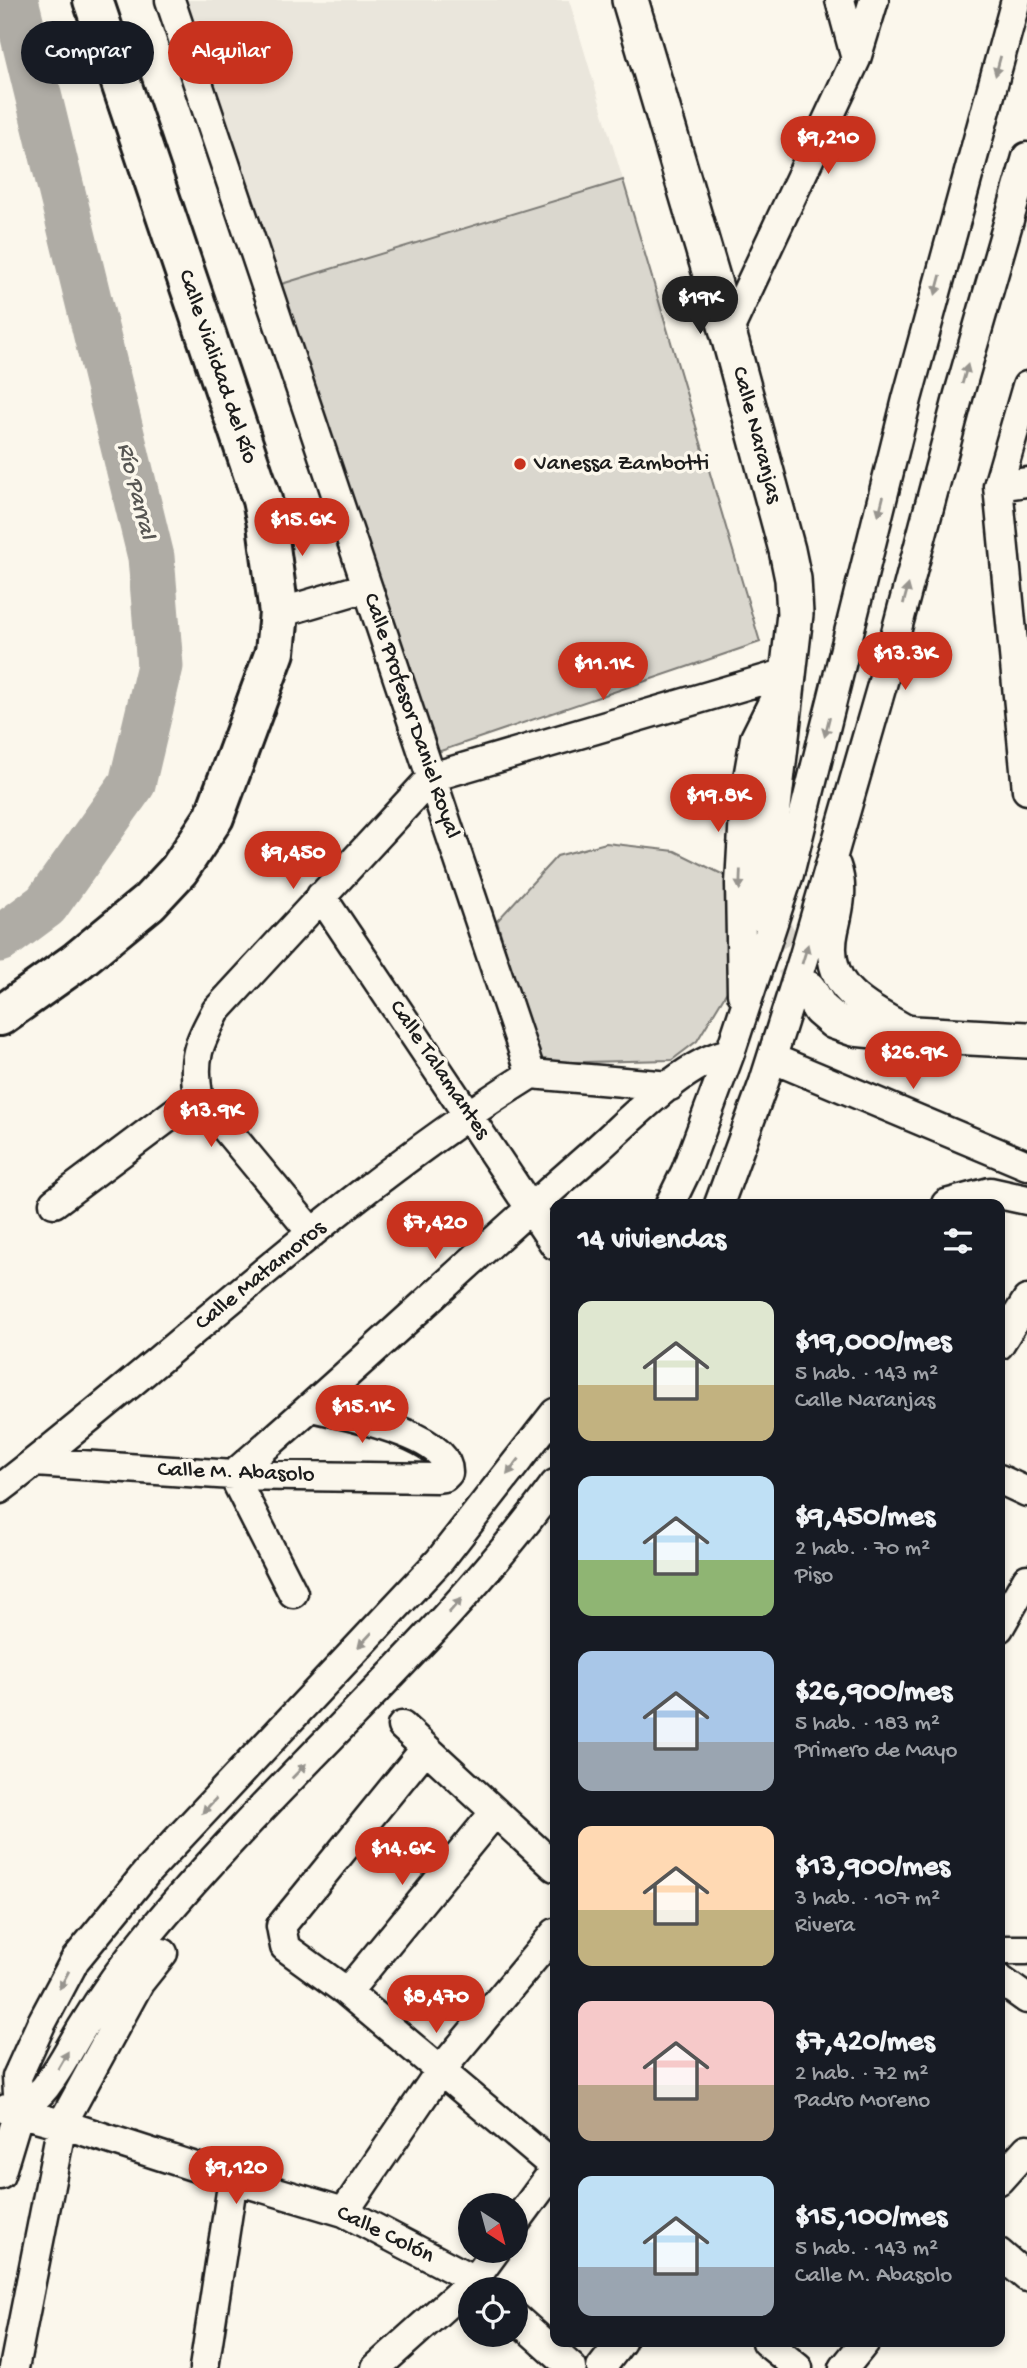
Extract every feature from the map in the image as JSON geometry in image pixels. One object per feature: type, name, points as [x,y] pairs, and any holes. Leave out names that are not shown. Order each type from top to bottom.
[{"type":"main road","name":"Calle Vialidad del Río","points":[[0,1016],[76,962],[149,902],[179,870],[214,817],[271,667],[279,613],[262,500],[93,0]]},
{"type":"street","name":"Calle Profesor Daniel Royal","points":[[170,0],[531,1074]]},
{"type":"street","name":"Calle Naranjas","points":[[630,0],[728,332],[793,579],[794,614],[763,894],[767,917]]},
{"type":"street","points":[[839,0],[856,59]]},
{"type":"street","points":[[728,332],[856,59],[874,0]]},
{"type":"street","points":[[672,1199],[686,1171],[730,1053],[789,874],[907,398],[1016,0]]},
{"type":"street","points":[[721,1199],[768,1069],[833,856],[884,678],[959,394],[1027,157]]},
{"type":"street","points":[[1027,386],[998,485],[1027,790]]},
{"type":"street","points":[[998,485],[1027,482]]},
{"type":"street","points":[[279,613],[367,587]]},
{"type":"street","points":[[742,1015],[740,884],[745,794],[755,738],[787,673]]},
{"type":"street","points":[[312,1233],[198,1095],[194,1068],[200,1040],[216,1012],[432,777],[787,673]]},
{"type":"street","points":[[833,856],[841,887],[831,957],[835,973],[846,988],[863,1003],[915,1034]]},
{"type":"street","name":"Calle Talamantes","points":[[321,896],[550,1237]]},
{"type":"street","points":[[808,989],[820,1009],[834,1021],[854,1028],[1027,1040]]},
{"type":"street","points":[[293,1593],[233,1475],[312,1407],[530,1207],[670,1086],[703,1063],[730,1053]]},
{"type":"street","points":[[740,1199],[782,1056],[1027,1165]]},
{"type":"street","points":[[531,1074],[670,1086]]},
{"type":"street","name":"Calle Matamoros","points":[[0,1489],[312,1233],[469,1113],[531,1074]]},
{"type":"street","points":[[54,1203],[198,1095]]},
{"type":"street","points":[[964,1199],[990,1192],[1027,1200]]},
{"type":"street","points":[[1005,1335],[1027,1300]]},
{"type":"street","name":"Calle M. Abasolo","points":[[35,1462],[233,1475],[437,1478],[448,1473],[445,1459],[429,1446],[396,1427],[312,1407]]},
{"type":"street","points":[[0,2175],[17,2077],[75,1960],[147,1872],[440,1560],[550,1419]]},
{"type":"street","points":[[1005,1482],[1027,1492]]},
{"type":"street","points":[[10,2110],[48,2084],[82,2026],[153,1928],[435,1629],[526,1524],[550,1491]]},
{"type":"street","points":[[1005,1618],[1027,1579]]},
{"type":"street","points":[[402,1726],[550,1862]]},
{"type":"street","points":[[425,1749],[281,1926],[285,1947],[346,1992],[550,2164]]},
{"type":"street","points":[[346,1992],[495,1812]]},
{"type":"street","points":[[344,2211],[440,2071],[550,1939]]},
{"type":"street","points":[[1005,1950],[1027,1950]]},
{"type":"street","points":[[14,2368],[62,2124],[139,1983],[163,1953]]},
{"type":"street","points":[[1005,1983],[1027,1999]]},
{"type":"street","name":"Calle Colón","points":[[10,2110],[344,2211],[464,2277]]},
{"type":"street","points":[[1005,2173],[1027,2149]]},
{"type":"street","points":[[528,2205],[550,2175]]},
{"type":"street","points":[[204,2368],[233,2179]]},
{"type":"street","points":[[1005,2258],[1027,2277]]},
{"type":"street","points":[[376,2368],[458,2302]]},
{"type":"street","points":[[528,2329],[572,2368]]},
{"type":"street","points":[[601,2368],[617,2347]]},
{"type":"street","points":[[772,2347],[798,2368]]},
{"type":"street","points":[[844,2368],[861,2347]]},
{"type":"shaded area","points":[[185,0],[569,0],[623,180],[275,286],[211,84],[293,84],[293,21],[192,21]]},
{"type":"shaded area","name":"Vanessa Zambotti","points":[[623,180],[760,642],[429,755],[275,286]]},
{"type":"shaded area","points":[[606,843],[675,851],[736,881],[746,960],[697,1041],[672,1060],[538,1063],[497,921],[557,856]]},
{"type":"waterway","name":"Río Parral","points":[[0,939],[46,905],[132,784],[160,666],[151,557],[15,0]]},
{"type":"tunnel","points":[[767,917],[808,989]]},
{"type":"place","name":"Vanessa Zambotti","points":[[520,464]]}]
